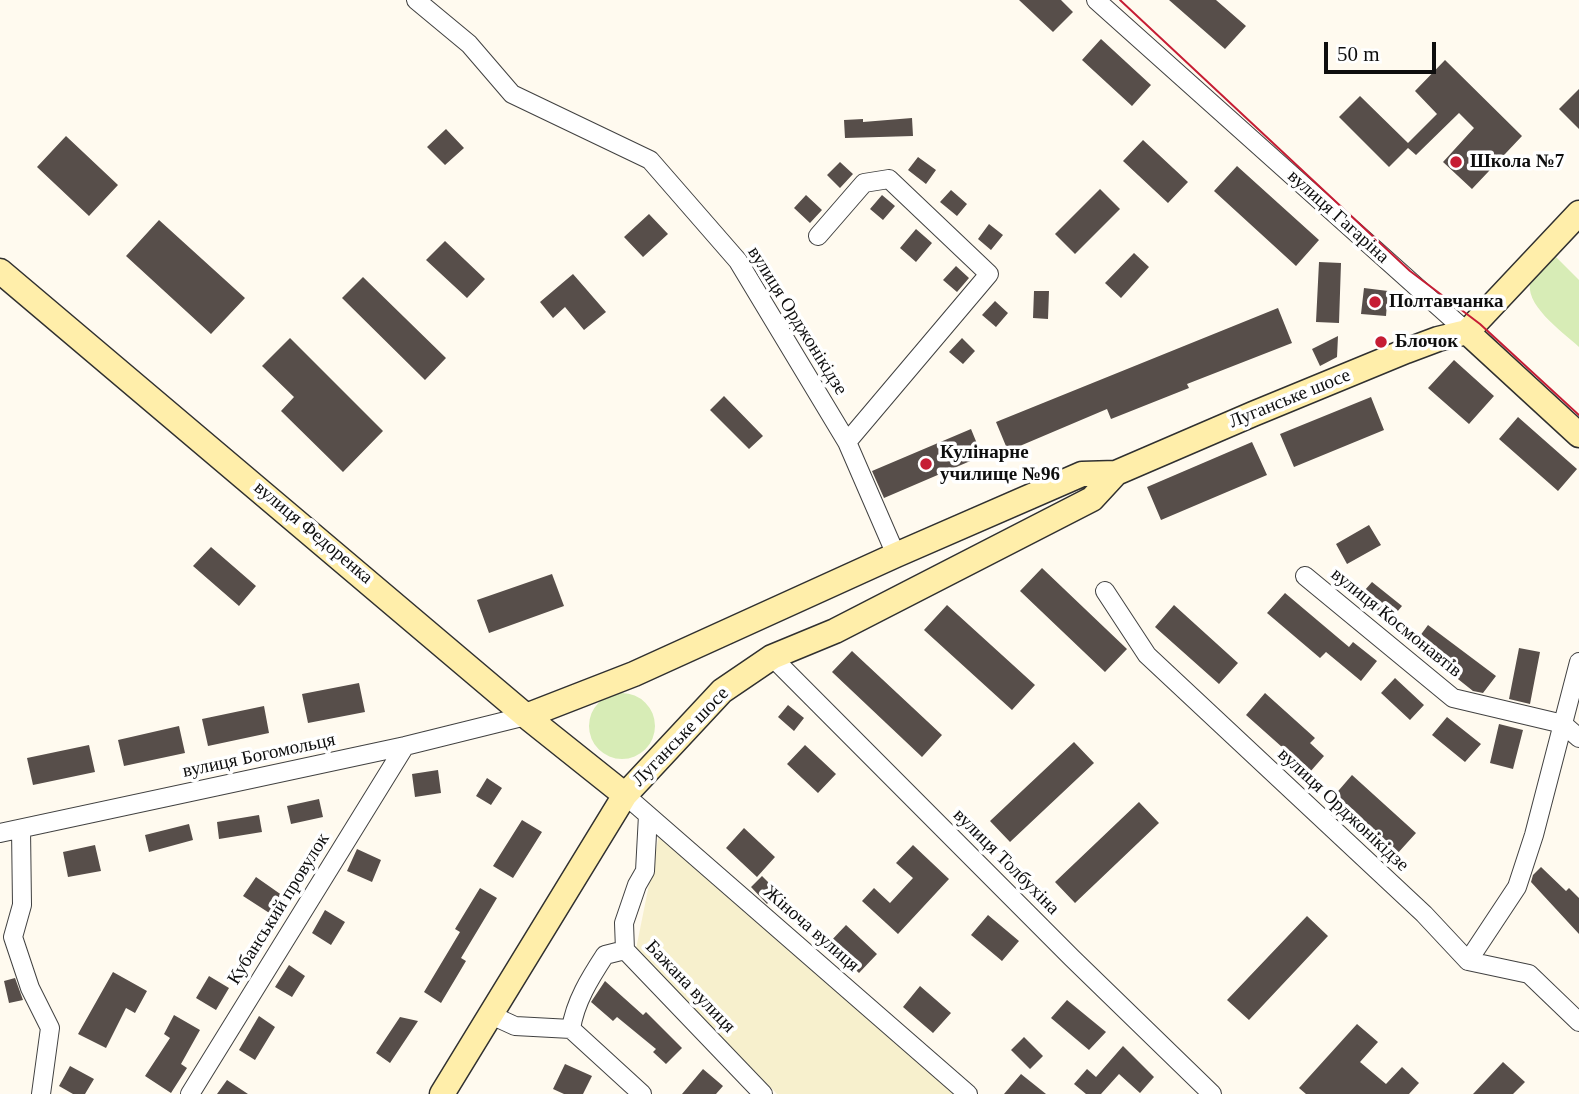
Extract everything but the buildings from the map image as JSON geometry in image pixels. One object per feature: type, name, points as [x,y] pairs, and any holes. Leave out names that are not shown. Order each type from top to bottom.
[{"type":"main road","points":[[1467,332],[1579,213]]},
{"type":"main road","name":"вулиця Федоренка","points":[[0,271],[526,716],[625,795]]},
{"type":"main road","name":"вулиця Гагаріна","points":[[1467,332],[1579,435]]},
{"type":"main road","name":"Луганське шосе","points":[[442,1094],[625,795],[722,691],[772,657],[835,631],[1092,499],[1116,474],[1406,351],[1467,332]]},
{"type":"main road","name":"Луганське шосе","points":[[526,716],[634,674],[1082,474],[1116,474]]},
{"type":"street","name":"вулиця Орджонікідзе","points":[[416,0],[469,44],[512,94],[650,160],[738,261],[847,442],[896,555]]},
{"type":"street","name":"вулиця Гагаріна","points":[[1096,0],[1467,332]]},
{"type":"street","points":[[818,236],[864,183],[890,179],[989,274],[847,442]]},
{"type":"street","name":"вулиця Космонавтів","points":[[1305,576],[1453,698],[1563,724],[1579,738]]},
{"type":"street","name":"вулиця Орджонікідзе","points":[[1105,591],[1147,655],[1424,915],[1468,961]]},
{"type":"street","name":"вулиця Толбухіна","points":[[772,657],[1072,958],[1212,1094]]},
{"type":"street","points":[[1579,662],[1534,835],[1517,887],[1468,961],[1529,974],[1579,1022]]},
{"type":"street","name":"вулиця Богомольця","points":[[0,833],[405,746],[526,716]]},
{"type":"street","name":"Кубанський провулок","points":[[190,1094],[405,746]]},
{"type":"street","name":"Жіноча вулиця","points":[[625,795],[968,1094]]},
{"type":"street","name":"Бажана вулиця","points":[[648,815],[645,871],[637,885],[624,923],[625,950],[762,1094]]},
{"type":"street","points":[[20,829],[22,905],[13,937],[30,988],[50,1028],[41,1094]]},
{"type":"street","points":[[571,1029],[573,1013],[605,955],[625,950]]},
{"type":"street","points":[[491,1015],[515,1026],[571,1029],[642,1094]]},
{"type":"shaded area","points":[[659,835],[954,1094],[777,1094],[636,949]]},
{"type":"green space","points":[[1553,254],[1579,280],[1579,347],[1545,316],[1532,298],[1531,279],[1537,269]]},
{"type":"green space","points":[[615,693],[629,693],[641,698],[650,707],[655,726],[653,739],[646,750],[629,759],[615,759],[603,754],[594,745],[589,733],[589,719],[594,707],[603,698]]},
{"type":"tram line","points":[[1120,0],[1410,271],[1480,324],[1579,415]]},
{"type":"place","name":"Школа №7","points":[[1456,162]]},
{"type":"place","name":"Полтавчанка","points":[[1375,302]]},
{"type":"place","name":"Блочок","points":[[1381,342]]},
{"type":"place","name":"Кулінарне училище №96","points":[[926,464]]}]
